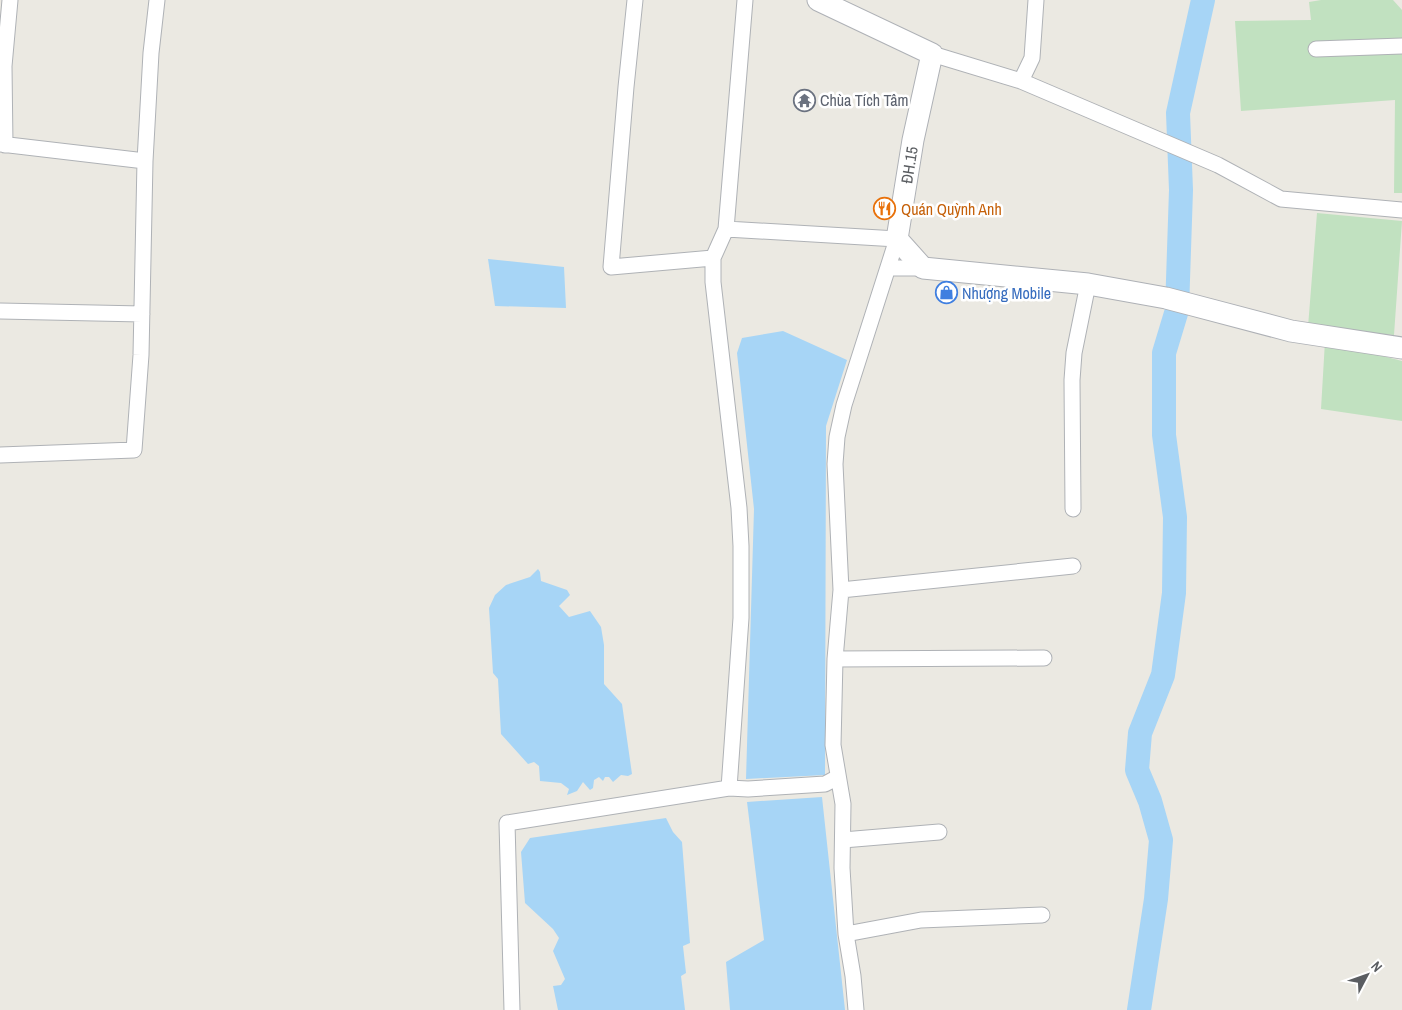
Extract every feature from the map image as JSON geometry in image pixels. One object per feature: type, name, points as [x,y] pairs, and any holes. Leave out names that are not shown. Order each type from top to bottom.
[{"type":"main road","points":[[818,0],[932,54]]},
{"type":"main road","name":"ĐH.15","points":[[897,239],[913,140],[932,54]]},
{"type":"main road","points":[[897,239],[924,268],[1088,284],[1166,298],[1291,331],[1402,348]]},
{"type":"street","points":[[10,0],[4,66],[3,144],[145,161]]},
{"type":"street","points":[[0,455],[134,450],[141,355],[145,161],[156,0]]},
{"type":"street","points":[[635,0],[611,268],[713,258]]},
{"type":"street","points":[[729,788],[741,618],[741,546],[739,508],[714,301],[713,258],[726,229],[745,0]]},
{"type":"street","points":[[1021,81],[1032,58],[1036,0]]},
{"type":"street","points":[[1316,50],[1402,46]]},
{"type":"street","points":[[932,54],[1021,81],[1218,165],[1281,199],[1402,210]]},
{"type":"street","points":[[726,229],[897,239],[844,405],[837,437],[835,464],[841,590],[834,659],[833,745],[843,804],[846,934],[856,1010]]},
{"type":"street","points":[[888,268],[924,268]]},
{"type":"street","points":[[1074,509],[1072,380],[1074,353],[1088,284]]},
{"type":"street","points":[[0,311],[142,314]]},
{"type":"street","points":[[841,590],[1073,566]]},
{"type":"street","points":[[834,659],[1044,658]]},
{"type":"street","points":[[512,1010],[507,823],[729,788],[748,789],[824,784],[838,778]]},
{"type":"street","points":[[843,840],[939,832]]},
{"type":"street","points":[[846,934],[930,919],[1042,915]]},
{"type":"green space","points":[[1321,0],[1393,0],[1402,10],[1402,193],[1394,193],[1395,100],[1241,111],[1235,21],[1311,20],[1309,2]]},
{"type":"green space","points":[[1317,213],[1402,221],[1394,335],[1308,327]]},
{"type":"green space","points":[[1325,341],[1402,361],[1402,421],[1321,409]]},
{"type":"water","points":[[488,259],[564,267],[566,308],[495,306]]},
{"type":"water","points":[[783,331],[847,360],[826,426],[825,775],[746,779],[754,509],[737,353],[742,338]]},
{"type":"water","points":[[538,569],[541,581],[567,590],[570,595],[559,606],[569,617],[590,611],[601,627],[604,645],[604,684],[622,704],[632,774],[628,776],[621,775],[613,782],[609,777],[605,777],[603,781],[599,777],[594,780],[593,788],[590,790],[583,782],[577,791],[567,795],[569,789],[561,783],[540,781],[539,766],[534,762],[528,764],[501,734],[498,679],[493,673],[489,608],[495,595],[506,585],[530,577]]},
{"type":"water","points":[[822,797],[845,1010],[730,1010],[726,962],[764,940],[747,802]]},
{"type":"water","points":[[666,818],[673,832],[682,842],[690,943],[683,946],[686,973],[681,976],[685,1010],[558,1010],[553,986],[561,985],[565,979],[553,951],[559,938],[553,929],[525,903],[521,852],[530,838]]},
{"type":"waterway","points":[[1139,1010],[1156,899],[1161,840],[1150,801],[1137,770],[1140,733],[1163,675],[1174,593],[1175,517],[1164,435],[1164,353],[1177,310],[1181,190],[1178,113],[1203,0]]},
{"type":"place","name":"Chùa Tích Tâm","points":[[804,100]]},
{"type":"place","name":"Quán Quỳnh Anh","points":[[885,209]]},
{"type":"place","name":"Nhượng Mobile","points":[[946,293]]}]
